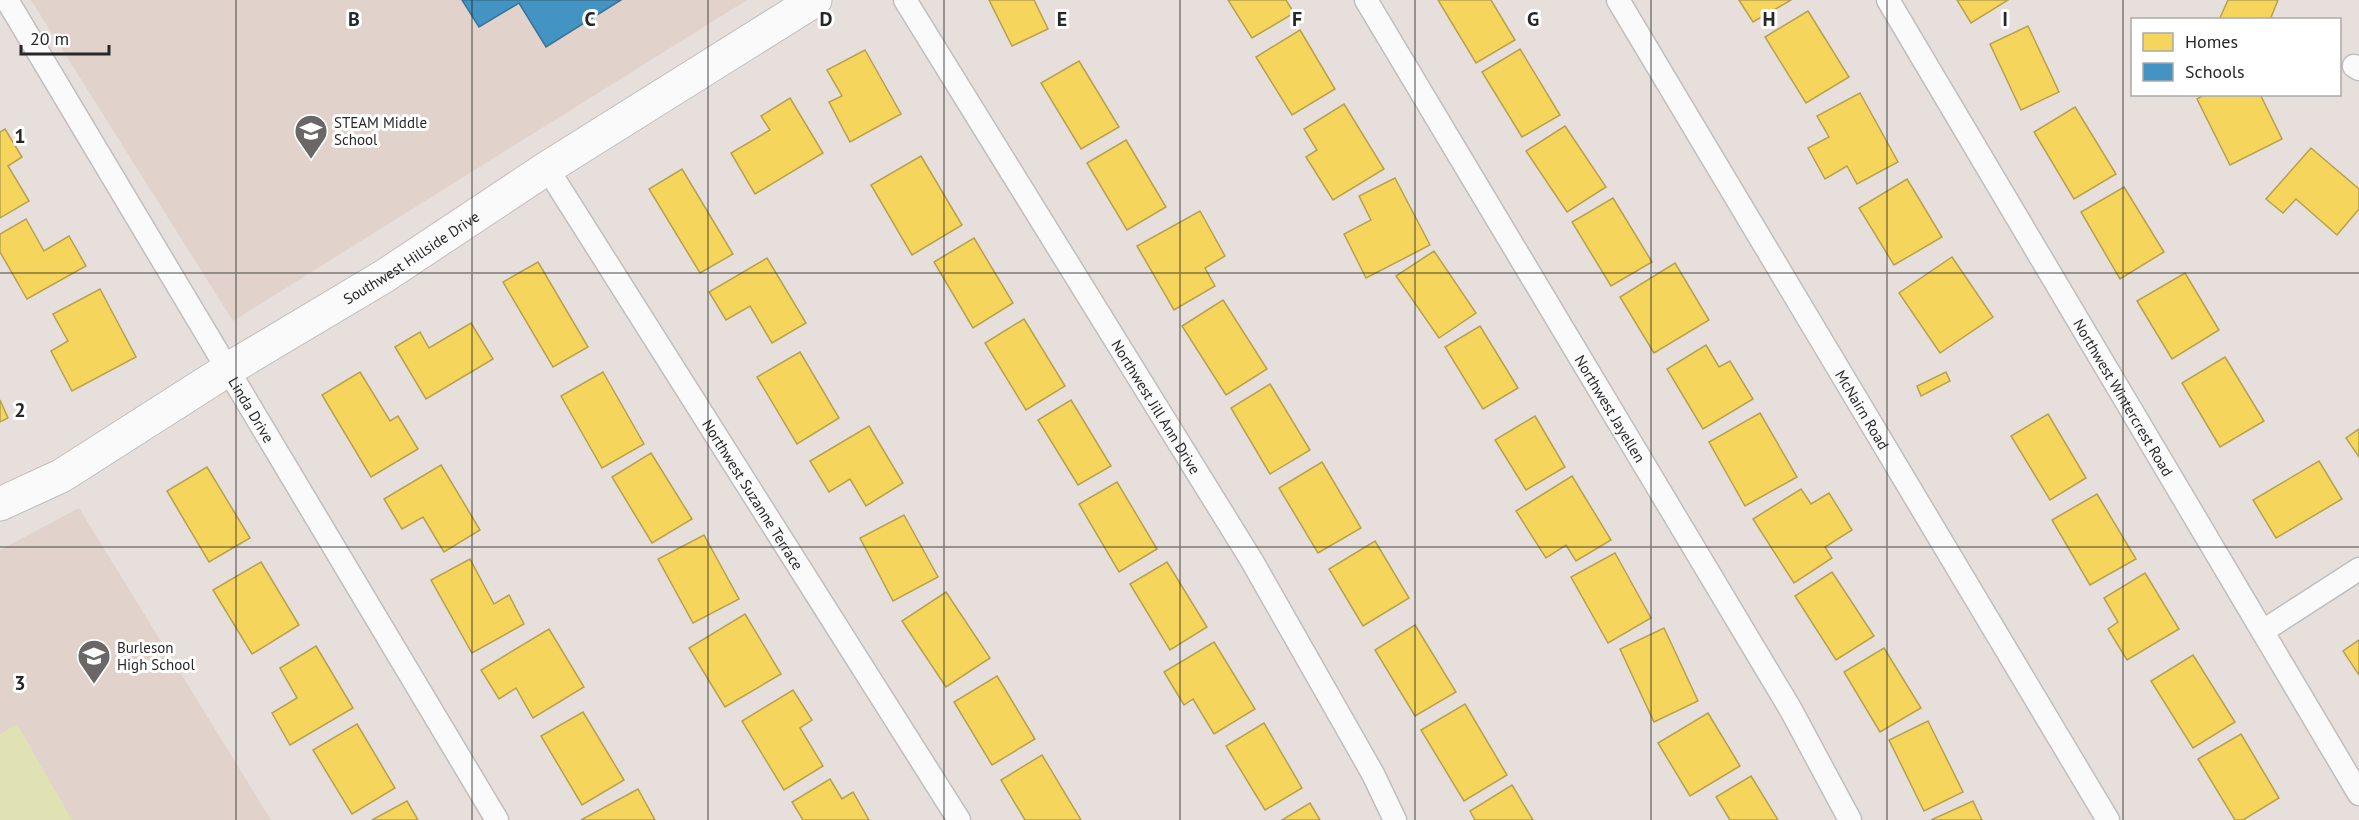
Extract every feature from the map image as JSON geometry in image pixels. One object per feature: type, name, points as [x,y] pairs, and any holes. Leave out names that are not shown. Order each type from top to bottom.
[{"type":"street","name":"Linda Drive","points":[[7,0],[497,820]]},
{"type":"street","name":"Southwest Hillside Drive","points":[[0,504],[61,476],[227,370],[386,275],[547,168],[815,0]]},
{"type":"street","name":"Northwest Jill Ann Drive","points":[[905,0],[1252,561],[1373,774],[1395,820]]},
{"type":"street","name":"Northwest Jayellen","points":[[1366,0],[1791,710],[1850,820]]},
{"type":"street","name":"McNairn Road","points":[[1618,0],[2108,820]]},
{"type":"street","name":"Northwest Wintercrest Road","points":[[1888,0],[2359,794]]},
{"type":"street","name":"Northwest Suzanne Terrace","points":[[547,168],[959,820]]},
{"type":"street","points":[[2263,631],[2359,569]]},
{"type":"shaded area","name":"STEAM Middle School","points":[[31,0],[747,0],[233,321]]},
{"type":"shaded area","name":"Burleson High School","points":[[79,508],[271,820],[0,820],[0,550]]},
{"type":"green space","points":[[17,724],[72,820],[0,820],[0,734]]},
{"type":"building: Homes","points":[[989,0],[1034,0],[1048,29],[1012,46]]},
{"type":"building: Homes","points":[[1228,0],[1286,0],[1294,13],[1252,38]]},
{"type":"building: Homes","points":[[1438,0],[1491,0],[1515,40],[1476,63]]},
{"type":"building: Homes","points":[[1739,0],[1791,0],[1753,22]]},
{"type":"building: Homes","points":[[1957,0],[2008,0],[1971,23]]},
{"type":"building: Homes","points":[[2228,0],[2278,0],[2271,18],[2220,18]]},
{"type":"building: Homes","points":[[1808,11],[1849,77],[1806,103],[1765,37]]},
{"type":"building: Homes","points":[[2028,26],[2059,92],[2021,110],[1990,44]]},
{"type":"building: Homes","points":[[1300,30],[1335,89],[1292,115],[1256,57]]},
{"type":"building: Homes","points":[[1520,49],[1560,115],[1522,137],[1482,72]]},
{"type":"building: Homes","points":[[865,50],[901,114],[850,142],[829,102],[842,96],[827,70]]},
{"type":"building: Homes","points":[[1079,61],[1119,127],[1081,149],[1041,83]]},
{"type":"building: Homes","points":[[1860,93],[1898,162],[1857,184],[1847,166],[1825,179],[1808,148],[1829,137],[1817,116]]},
{"type":"building: Homes","points":[[2202,96],[2261,96],[2282,139],[2230,165],[2197,99]]},
{"type":"building: Homes","points":[[790,98],[823,153],[755,194],[731,153],[770,130],[761,116]]},
{"type":"building: Homes","points":[[1344,104],[1384,169],[1333,200],[1306,157],[1317,150],[1304,129]]},
{"type":"building: Homes","points":[[2075,107],[2116,174],[2074,199],[2034,132]]},
{"type":"building: Homes","points":[[1565,126],[1606,187],[1567,212],[1526,151]]},
{"type":"building: Homes","points":[[5,129],[22,157],[8,166],[29,201],[0,218],[0,132]]},
{"type":"building: Homes","points":[[1126,140],[1166,207],[1127,230],[1087,163]]},
{"type":"building: Homes","points":[[2311,148],[2359,189],[2359,209],[2337,235],[2296,199],[2283,213],[2266,199]]},
{"type":"building: Homes","points":[[921,156],[962,225],[912,255],[871,185]]},
{"type":"building: Homes","points":[[682,169],[733,254],[700,273],[649,189]]},
{"type":"building: Homes","points":[[1395,178],[1430,245],[1366,278],[1344,234],[1371,220],[1359,196]]},
{"type":"building: Homes","points":[[1907,179],[1942,237],[1894,265],[1859,208]]},
{"type":"building: Homes","points":[[2124,187],[2164,252],[2120,279],[2081,212]]},
{"type":"building: Homes","points":[[1613,198],[1652,262],[1611,286],[1572,222]]},
{"type":"building: Homes","points":[[1200,211],[1225,256],[1205,268],[1215,286],[1174,310],[1137,246]]},
{"type":"building: Homes","points":[[26,219],[44,251],[69,236],[86,266],[27,299],[0,252],[0,234]]},
{"type":"building: Homes","points":[[974,238],[1013,303],[973,328],[934,262]]},
{"type":"building: Homes","points":[[1434,251],[1476,313],[1439,338],[1396,276]]},
{"type":"building: Homes","points":[[1952,257],[1993,317],[1940,353],[1899,293]]},
{"type":"building: Homes","points":[[767,258],[806,323],[772,343],[750,306],[726,320],[709,292]]},
{"type":"building: Homes","points":[[538,262],[588,347],[553,367],[503,282]]},
{"type":"building: Homes","points":[[1675,263],[1709,320],[1654,353],[1620,297]]},
{"type":"building: Homes","points":[[2185,273],[2219,330],[2172,359],[2137,301]]},
{"type":"building: Homes","points":[[100,289],[136,357],[72,391],[51,351],[68,341],[53,314]]},
{"type":"building: Homes","points":[[1223,300],[1267,369],[1226,395],[1182,326]]},
{"type":"building: Homes","points":[[1024,319],[1065,386],[1026,410],[985,343]]},
{"type":"building: Homes","points":[[471,323],[493,359],[426,399],[395,347],[420,332],[429,348]]},
{"type":"building: Homes","points":[[1480,326],[1518,388],[1483,409],[1445,347]]},
{"type":"building: Homes","points":[[1706,345],[1719,367],[1730,361],[1753,399],[1703,429],[1667,369]]},
{"type":"building: Homes","points":[[800,352],[839,418],[797,444],[757,377]]},
{"type":"building: Homes","points":[[2225,357],[2264,421],[2220,447],[2182,383]]},
{"type":"building: Homes","points":[[360,372],[390,421],[398,416],[418,449],[371,477],[322,395]]},
{"type":"building: Homes","points":[[603,372],[644,444],[602,468],[561,396]]},
{"type":"building: Homes","points":[[1946,372],[1950,381],[1921,396],[1917,386]]},
{"type":"building: Homes","points":[[1270,384],[1310,450],[1270,474],[1231,408]]},
{"type":"building: Homes","points":[[0,400],[8,418],[0,422]]},
{"type":"building: Homes","points":[[1071,400],[1111,466],[1078,485],[1038,420]]},
{"type":"building: Homes","points":[[1760,413],[1797,477],[1745,506],[1709,442]]},
{"type":"building: Homes","points":[[2048,414],[2086,478],[2050,500],[2011,436]]},
{"type":"building: Homes","points":[[1535,416],[1565,467],[1526,490],[1495,440]]},
{"type":"building: Homes","points":[[869,426],[903,483],[866,506],[850,479],[829,492],[810,461]]},
{"type":"building: Homes","points":[[2359,429],[2359,457],[2346,438]]},
{"type":"building: Homes","points":[[651,453],[692,519],[652,543],[612,477]]},
{"type":"building: Homes","points":[[2319,461],[2342,499],[2276,538],[2253,500]]},
{"type":"building: Homes","points":[[1322,462],[1361,528],[1318,553],[1279,488]]},
{"type":"building: Homes","points":[[441,465],[480,530],[444,552],[423,517],[402,529],[384,499]]},
{"type":"building: Homes","points":[[207,467],[250,538],[209,562],[167,491]]},
{"type":"building: Homes","points":[[1572,476],[1611,540],[1576,561],[1566,545],[1546,558],[1516,511]]},
{"type":"building: Homes","points":[[1117,482],[1157,549],[1119,572],[1079,504]]},
{"type":"building: Homes","points":[[1801,489],[1811,504],[1829,493],[1852,530],[1825,547],[1832,558],[1794,583],[1753,519]]},
{"type":"building: Homes","points":[[2097,494],[2136,559],[2090,585],[2052,520]]},
{"type":"building: Homes","points":[[904,515],[938,577],[893,601],[860,538]]},
{"type":"building: Homes","points":[[704,535],[739,599],[693,623],[658,559]]},
{"type":"building: Homes","points":[[1375,541],[1409,598],[1363,626],[1329,569]]},
{"type":"building: Homes","points":[[1615,553],[1651,618],[1608,643],[1571,577]]},
{"type":"building: Homes","points":[[470,559],[494,604],[509,595],[524,624],[472,653],[431,580]]},
{"type":"building: Homes","points":[[261,562],[299,625],[252,654],[213,590]]},
{"type":"building: Homes","points":[[1167,562],[1207,627],[1170,650],[1130,584]]},
{"type":"building: Homes","points":[[1832,572],[1874,636],[1836,660],[1795,596]]},
{"type":"building: Homes","points":[[2145,573],[2179,629],[2127,660],[2108,629],[2118,622],[2104,598]]},
{"type":"building: Homes","points":[[946,592],[990,658],[946,687],[902,621]]},
{"type":"building: Homes","points":[[745,614],[781,674],[725,707],[689,648]]},
{"type":"building: Homes","points":[[1415,625],[1456,692],[1415,716],[1375,650]]},
{"type":"building: Homes","points":[[1664,628],[1698,701],[1654,722],[1620,649]]},
{"type":"building: Homes","points":[[549,629],[584,687],[533,718],[516,688],[499,699],[481,670]]},
{"type":"building: Homes","points":[[2359,640],[2359,675],[2343,651]]},
{"type":"building: Homes","points":[[1214,642],[1255,709],[1214,734],[1193,699],[1184,705],[1164,672]]},
{"type":"building: Homes","points":[[316,646],[353,708],[290,745],[272,713],[297,698],[280,668]]},
{"type":"building: Homes","points":[[1884,648],[1921,708],[1880,732],[1844,672]]},
{"type":"building: Homes","points":[[2193,655],[2235,722],[2193,748],[2151,681]]},
{"type":"building: Homes","points":[[997,676],[1035,739],[992,765],[954,702]]},
{"type":"building: Homes","points":[[793,690],[812,720],[800,728],[823,766],[784,790],[742,721]]},
{"type":"building: Homes","points":[[1465,704],[1507,775],[1464,801],[1421,730]]},
{"type":"building: Homes","points":[[583,712],[624,780],[582,805],[541,736]]},
{"type":"building: Homes","points":[[1708,713],[1740,766],[1690,796],[1658,743]]},
{"type":"building: Homes","points":[[1928,721],[1963,792],[1924,811],[1889,740]]},
{"type":"building: Homes","points":[[1264,723],[1302,788],[1265,810],[1226,746]]},
{"type":"building: Homes","points":[[357,724],[395,788],[352,814],[313,750]]},
{"type":"building: Homes","points":[[2241,734],[2279,798],[2243,820],[2235,820],[2198,759]]},
{"type":"building: Homes","points":[[1042,755],[1081,820],[1025,820],[1001,780]]},
{"type":"building: Homes","points":[[1751,776],[1778,820],[1730,820],[1716,797]]},
{"type":"building: Homes","points":[[830,779],[842,799],[853,792],[869,820],[803,820],[792,802]]},
{"type":"building: Homes","points":[[1512,785],[1533,820],[1475,820],[1470,811]]},
{"type":"building: Homes","points":[[638,789],[655,820],[581,820]]},
{"type":"building: Homes","points":[[407,801],[418,820],[372,820]]},
{"type":"building: Homes","points":[[1973,801],[1982,820],[1931,820]]},
{"type":"building: Homes","points":[[1310,803],[1320,820],[1282,820]]},
{"type":"building: Schools","points":[[462,0],[621,0],[546,47],[519,3],[479,27]]},
{"type":"place","name":"STEAM Middle School","points":[[311,160]]},
{"type":"place","name":"Burleson High School","points":[[94,685]]}]
